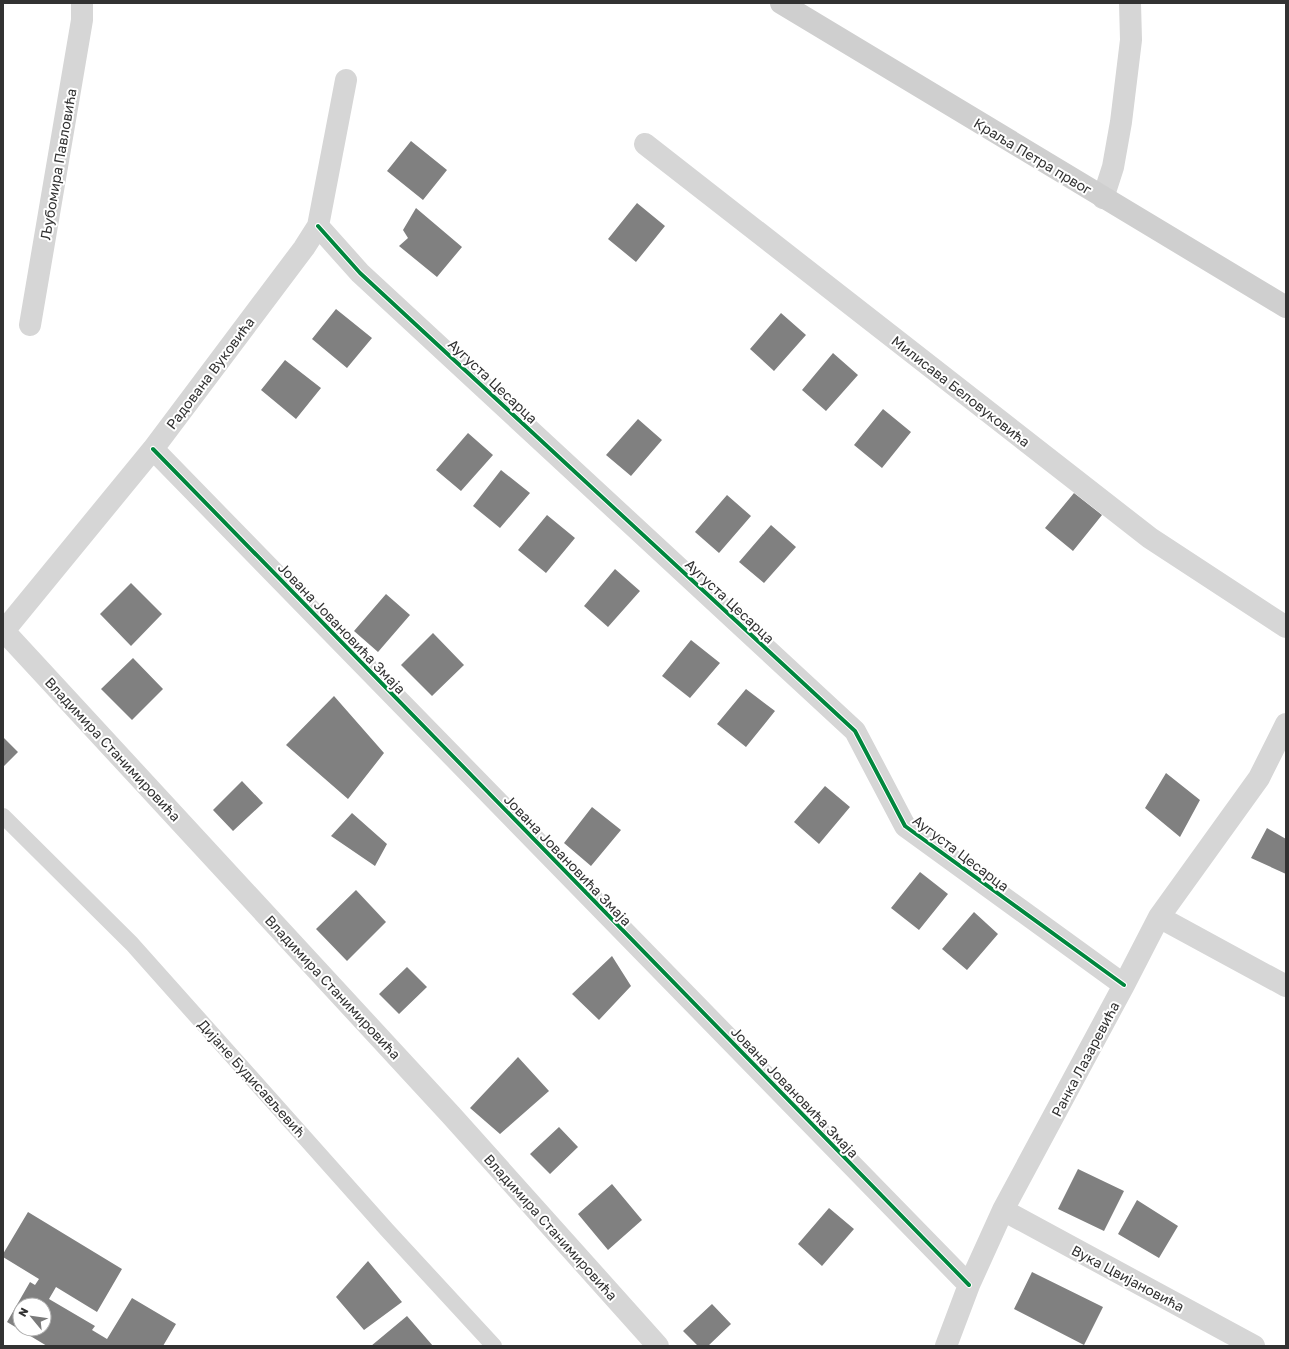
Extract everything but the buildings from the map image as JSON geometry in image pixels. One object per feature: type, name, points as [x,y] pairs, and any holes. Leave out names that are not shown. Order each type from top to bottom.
[{"type":"street","name":"Љубомира Павловића","points":[[30,325],[82,20],[82,3]]},
{"type":"street","name":"Краља Петра првог","points":[[781,3],[1286,307]]},
{"type":"street","points":[[1103,198],[1113,167],[1121,122],[1131,40],[1130,3]]},
{"type":"street","name":"Радована Вуковића","points":[[3,631],[153,449],[304,248],[318,226],[346,80]]},
{"type":"street","name":"Милисава Беловуковића","points":[[645,144],[1150,538],[1286,627]]},
{"type":"street","name":"Аугуста Цесарца","points":[[318,226],[360,273],[855,731],[905,826],[1124,985]]},
{"type":"street","name":"Јована Јовановића Змаја","points":[[153,449],[968,1286]]},
{"type":"street","name":"Владимира Станимировића","points":[[3,631],[435,1098],[658,1346]]},
{"type":"street","name":"Ранка Лазаревића","points":[[946,1346],[968,1286],[1003,1210],[1159,917],[1259,778],[1286,724]]},
{"type":"street","points":[[1159,917],[1286,986]]},
{"type":"street","name":"Вука Цвијановића","points":[[1003,1210],[1254,1346]]},
{"type":"lane","name":"Дијане Будисављевић","points":[[3,816],[132,944],[382,1224],[494,1346]]},
{"type":"cycle path","points":[[318,226],[360,273],[855,731],[905,826],[1124,985]]},
{"type":"cycle path","points":[[153,449],[969,1285]]}]
